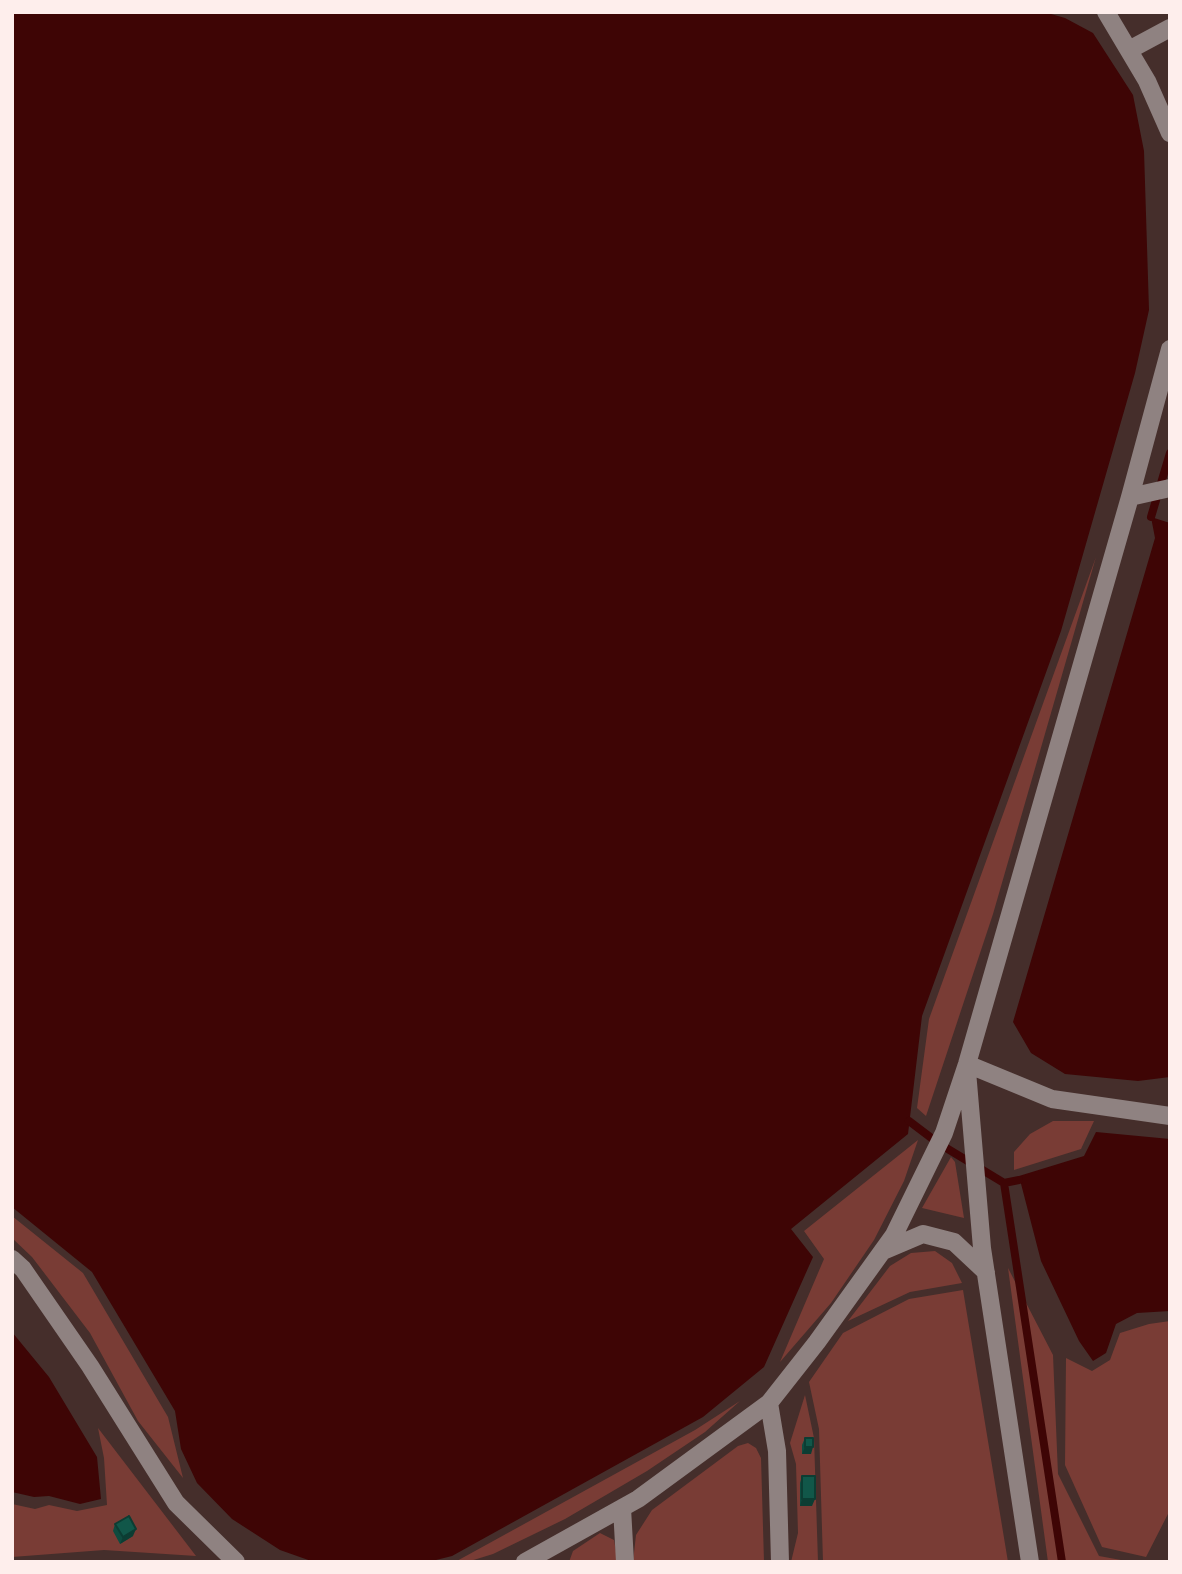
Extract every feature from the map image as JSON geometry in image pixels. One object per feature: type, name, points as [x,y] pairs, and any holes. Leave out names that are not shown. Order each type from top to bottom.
[{"type":"street","points":[[1107,12],[1147,80],[1170,133]]},
{"type":"street","points":[[1129,50],[1170,28]]},
{"type":"street","points":[[525,1562],[555,1553],[638,1499],[769,1403],[894,1235],[944,1133],[967,1064],[1170,349]]},
{"type":"street","points":[[1130,497],[1170,488]]},
{"type":"street","points":[[967,1064],[1052,1099],[1170,1116]]},
{"type":"street","points":[[967,1064],[986,1272],[1030,1562]]},
{"type":"street","points":[[883,1251],[923,1234],[954,1242],[986,1272]]},
{"type":"street","points":[[12,1259],[23,1269],[90,1366],[176,1503],[236,1562]]},
{"type":"street","points":[[769,1403],[777,1451],[780,1562]]},
{"type":"street","points":[[622,1508],[625,1562]]},
{"type":"shaded area","points":[[12,12],[1044,12],[1065,18],[1093,33],[1133,95],[1144,151],[1149,310],[1135,373],[1061,631],[922,1016],[908,1134],[791,1229],[813,1257],[764,1367],[703,1417],[452,1556],[428,1562],[314,1562],[280,1550],[232,1519],[197,1483],[181,1449],[175,1411],[92,1272],[12,1207]]},
{"type":"shaded area","points":[[1151,517],[1170,523],[1170,1077],[1138,1081],[1065,1074],[1031,1053],[1013,1022],[1155,538]]},
{"type":"shaded area","points":[[1096,557],[993,914],[926,1116],[917,1108],[929,1019]]},
{"type":"shaded area","points":[[1053,1121],[1094,1121],[1081,1149],[1014,1170],[1014,1152],[1030,1134]]},
{"type":"shaded area","points":[[1096,1132],[1170,1139],[1170,1311],[1137,1313],[1116,1324],[1106,1353],[1093,1361],[1079,1341],[1041,1261],[1019,1176],[1084,1156]]},
{"type":"shaded area","points":[[918,1140],[904,1181],[874,1240],[831,1303],[780,1362],[824,1259],[804,1231]]},
{"type":"shaded area","points":[[951,1157],[955,1162],[964,1218],[922,1208]]},
{"type":"shaded area","points":[[12,1216],[83,1273],[168,1417],[183,1478],[138,1421],[90,1333],[32,1257],[12,1238]]},
{"type":"shaded area","points":[[935,1251],[952,1263],[962,1283],[910,1292],[848,1321],[890,1266],[911,1253]]},
{"type":"shaded area","points":[[1008,1268],[1053,1355],[1058,1474],[1099,1556],[1132,1562],[1048,1562]]},
{"type":"shaded area","points":[[963,1290],[1008,1562],[823,1562],[819,1429],[809,1382],[843,1333],[909,1299]]},
{"type":"shaded area","points":[[1170,1321],[1170,1510],[1146,1557],[1102,1547],[1065,1465],[1066,1358],[1092,1371],[1110,1360],[1120,1333]]},
{"type":"shaded area","points":[[12,1332],[49,1377],[97,1457],[101,1499],[80,1504],[49,1496],[34,1497],[12,1492]]},
{"type":"shaded area","points":[[805,1395],[814,1438],[818,1562],[791,1562],[798,1533],[796,1464],[790,1443]]},
{"type":"shaded area","points":[[740,1401],[705,1432],[647,1471],[565,1519],[493,1554],[467,1562],[455,1562],[695,1430]]},
{"type":"shaded area","points":[[98,1428],[196,1556],[104,1550],[12,1557],[12,1504],[35,1509],[49,1505],[77,1511],[107,1505],[104,1458]]},
{"type":"shaded area","points":[[748,1443],[756,1448],[761,1458],[764,1562],[633,1562],[636,1535],[652,1510],[738,1446]]},
{"type":"shaded area","points":[[600,1533],[614,1540],[618,1562],[569,1562],[573,1551]]},
{"type":"building","points":[[805,1438],[813,1438],[813,1447],[805,1447]]},
{"type":"building","points":[[802,1476],[815,1476],[815,1499],[802,1499]]},
{"type":"building","points":[[129,1516],[136,1529],[123,1537],[115,1524]]},
{"type":"waterway","points":[[1151,517],[1170,453]]},
{"type":"waterway","points":[[909,1121],[938,1143],[1004,1183],[1062,1562]]},
{"type":"waterway","points":[[1004,1183],[1019,1180]]}]
